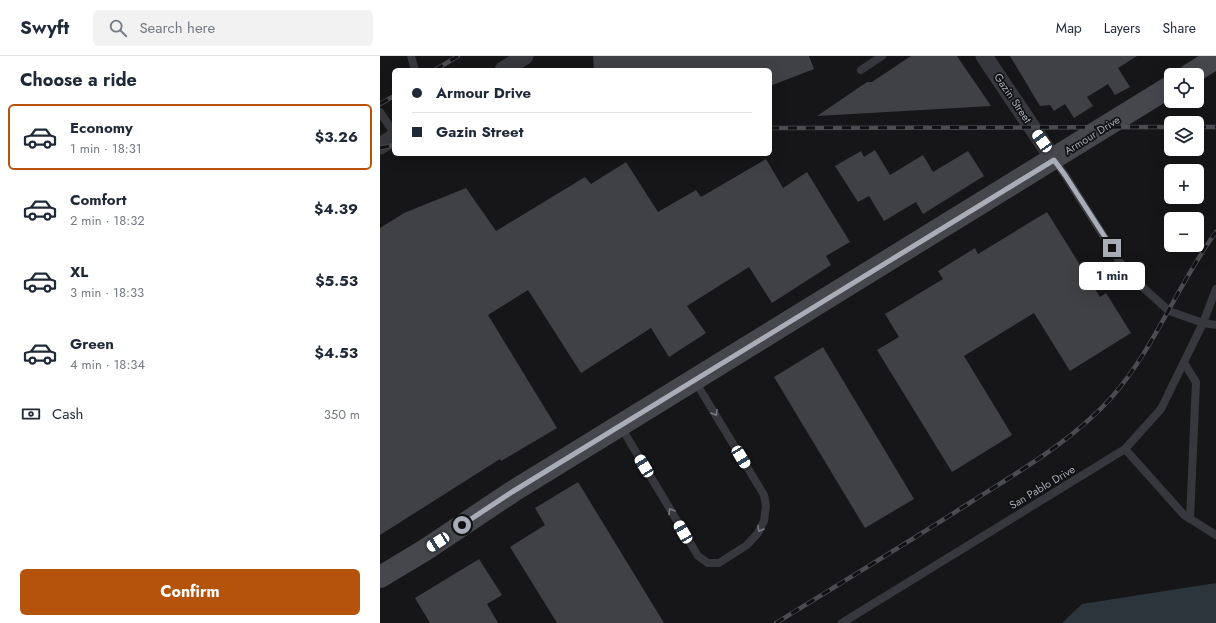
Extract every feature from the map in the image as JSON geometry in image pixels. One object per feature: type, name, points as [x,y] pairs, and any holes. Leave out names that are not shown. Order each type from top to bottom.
[{"type":"street","points":[[506,68],[526,56]]},
{"type":"street","name":"Gazin Street","points":[[984,56],[1054,160]]},
{"type":"street","points":[[1200,68],[1216,58]]},
{"type":"street","name":"Armour Drive","points":[[380,577],[425,550],[512,492],[1054,160],[1164,90]]},
{"type":"street","points":[[380,146],[392,138]]},
{"type":"lane","points":[[411,56],[415,68]]},
{"type":"lane","points":[[861,70],[882,56]]},
{"type":"lane","points":[[380,112],[392,130]]},
{"type":"lane","name":"Gazin Street","points":[[1054,160],[1127,273],[1169,311],[1203,323],[1216,325]]},
{"type":"lane","name":"San Pablo Drive","points":[[842,623],[1125,449],[1161,409],[1203,323],[1216,289]]},
{"type":"lane","points":[[1184,363],[1196,382],[1190,519]]},
{"type":"lane","points":[[620,426],[698,556],[708,563],[719,563],[747,545],[758,533],[764,521],[766,506],[764,495],[695,380]]},
{"type":"lane","points":[[1125,449],[1184,515],[1216,534]]},
{"type":"shaded area","points":[[1216,583],[1216,623],[1062,623],[1082,604]]},
{"type":"building","points":[[593,56],[809,56],[814,69],[772,85],[772,68],[594,68]]},
{"type":"building","points":[[911,56],[957,56],[991,106],[817,116],[867,82],[872,82]]},
{"type":"building","points":[[1010,56],[1137,56],[1118,68],[1130,87],[1115,95],[1108,84],[1087,97],[1093,106],[1074,118],[1065,104],[1054,111],[1050,105],[1040,106]]},
{"type":"building","points":[[875,150],[890,175],[923,155],[933,172],[968,151],[984,176],[923,214],[916,202],[884,221],[869,196],[858,202],[835,166],[861,151],[864,157]]},
{"type":"building","points":[[766,159],[783,188],[807,172],[850,242],[826,256],[831,265],[772,303],[749,267],[687,306],[706,333],[669,357],[651,328],[581,373],[528,290],[488,315],[557,428],[501,461],[500,459],[380,535],[380,228],[404,213],[466,188],[496,231],[585,177],[591,184],[626,162],[658,212],[696,190],[701,197]]},
{"type":"building","points":[[1047,212],[1100,297],[1106,293],[1131,333],[1070,371],[1034,313],[964,356],[1012,435],[952,472],[877,350],[899,337],[885,314],[943,279],[938,271],[975,248],[978,254]]},
{"type":"building","points":[[823,347],[914,499],[865,528],[774,377]]},
{"type":"building","points":[[578,482],[664,623],[557,623],[510,547],[545,525],[535,508]]},
{"type":"building","points":[[479,559],[502,595],[487,604],[498,623],[430,623],[415,598]]},
{"type":"railway","points":[[438,68],[458,56]]},
{"type":"railway","points":[[380,104],[392,97]]},
{"type":"railway","points":[[772,128],[1164,127]]},
{"type":"railway","points":[[1204,127],[1216,127]]},
{"type":"railway","points":[[380,148],[392,145]]},
{"type":"railway","points":[[776,623],[1008,479],[1062,442],[1096,414],[1127,379],[1153,337],[1189,273],[1216,232]]},
{"type":"route","points":[[462,525],[512,492],[1054,160],[1112,248]]}]
